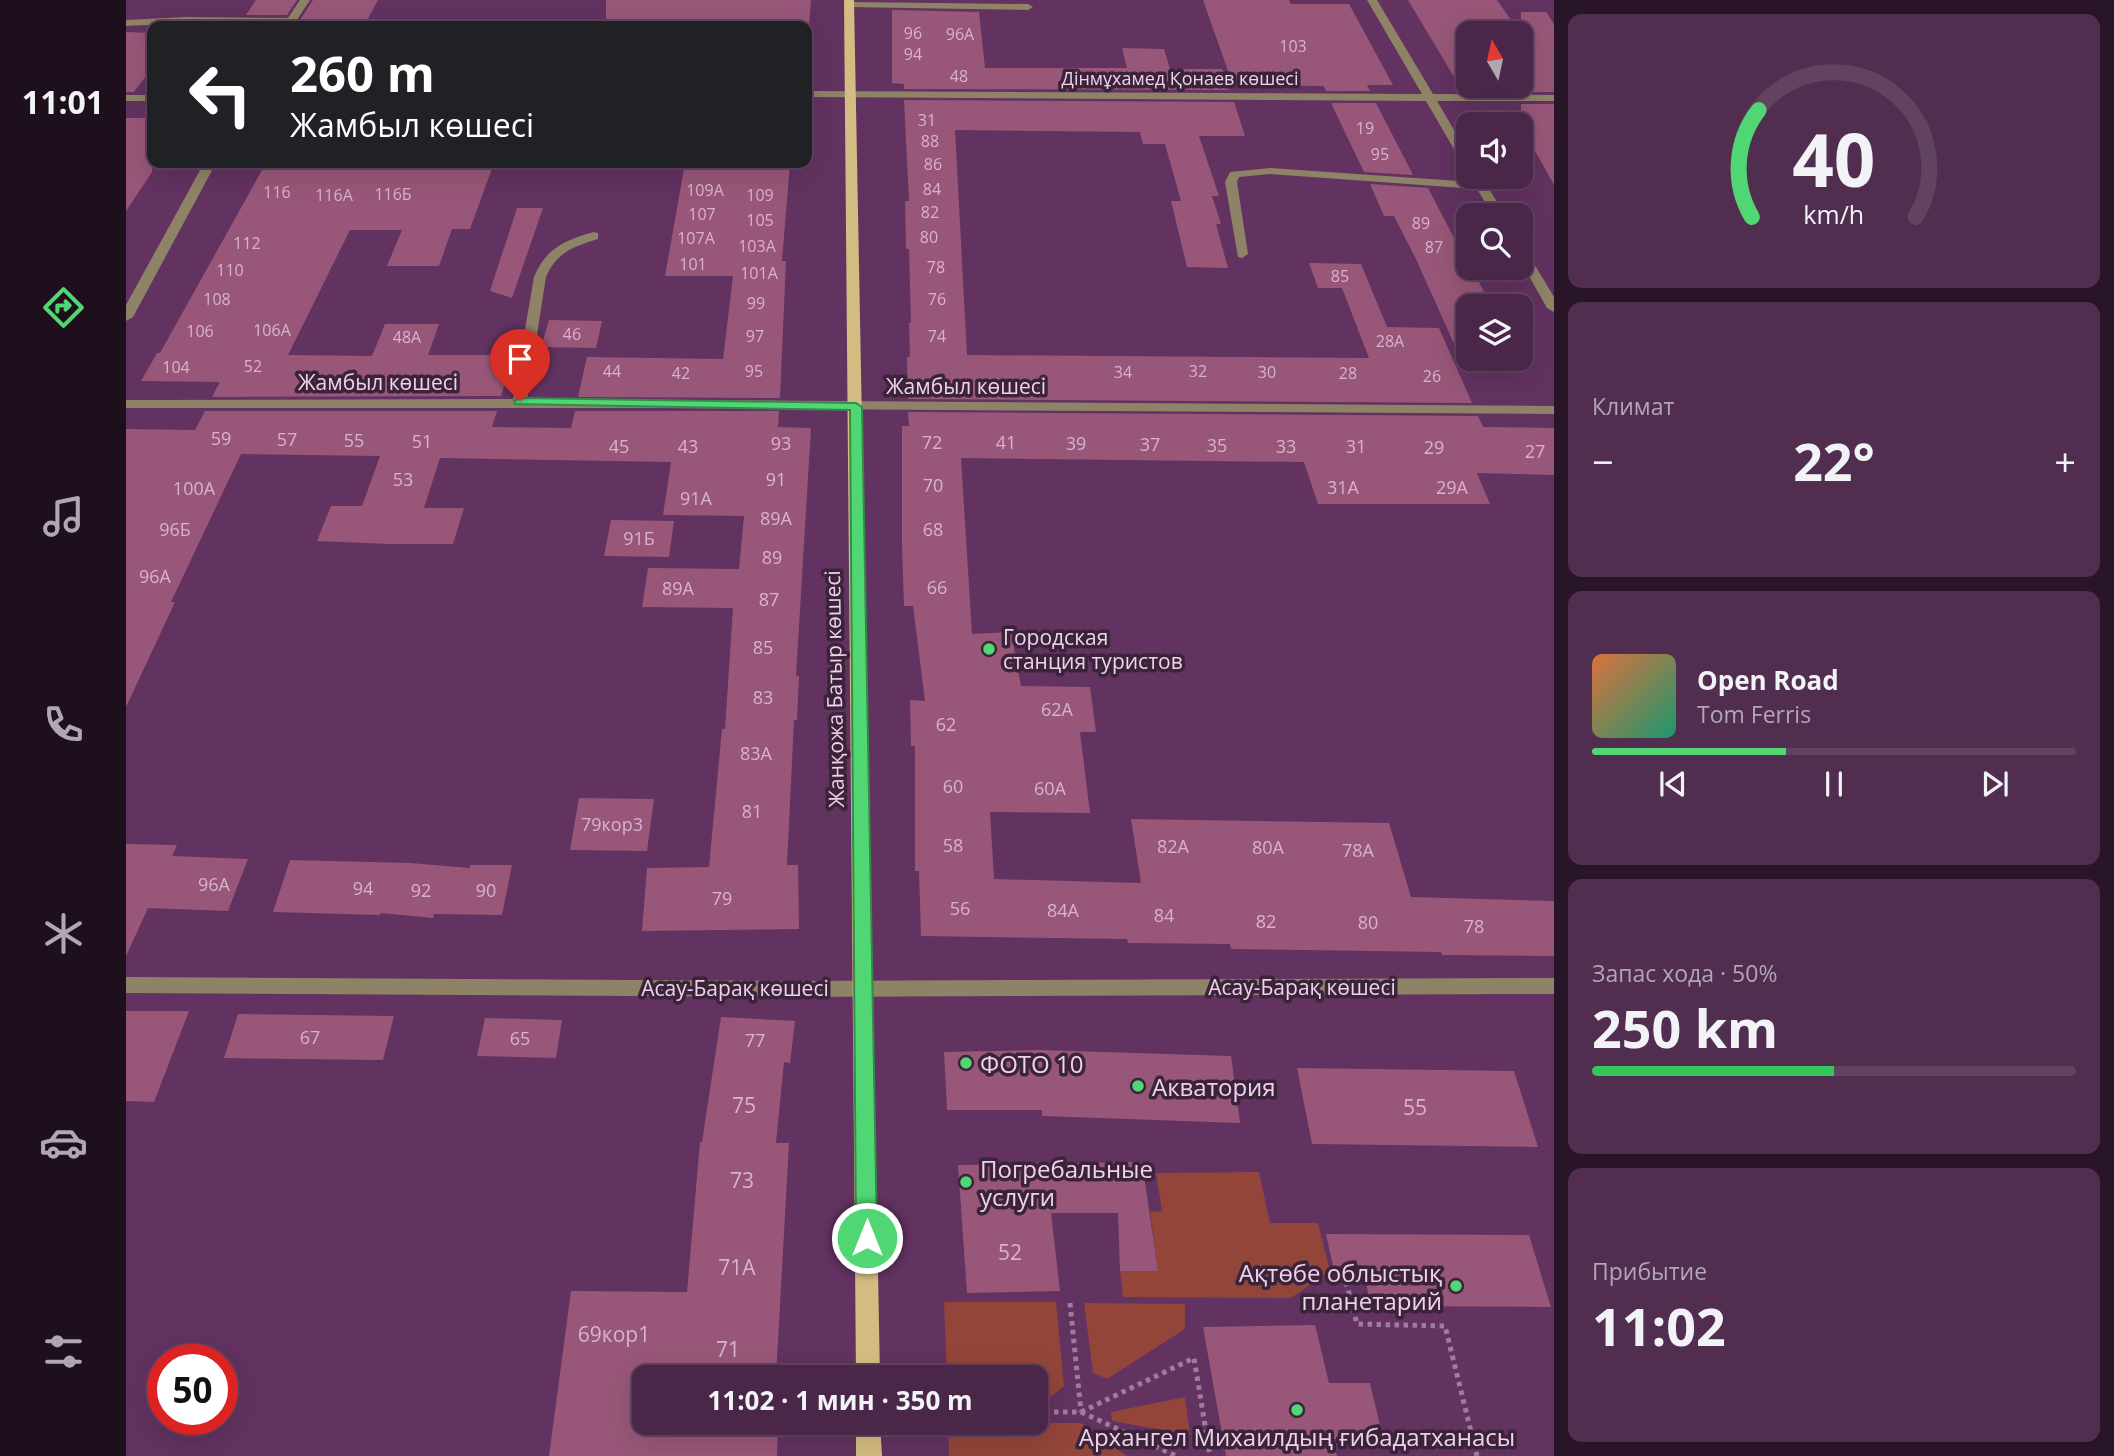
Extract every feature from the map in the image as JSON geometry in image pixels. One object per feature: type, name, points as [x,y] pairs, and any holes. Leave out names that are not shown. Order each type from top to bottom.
[{"type":"main road","name":"Жанқожа Батыр көшесі","points":[[849,3],[868,1365]]},
{"type":"main road","points":[[868,1435],[869,1456]]},
{"type":"street","points":[[291,21],[304,0]]},
{"type":"street","points":[[1372,0],[1456,142]]},
{"type":"street","points":[[849,3],[1028,7]]},
{"type":"street","points":[[166,21],[221,21]]},
{"type":"street","points":[[126,23],[147,22]]},
{"type":"street","name":"Дінмұхамед Қонаев көшесі","points":[[812,94],[1554,98]]},
{"type":"street","points":[[126,98],[147,98]]},
{"type":"street","points":[[126,317],[207,168]]},
{"type":"street","points":[[1242,254],[1231,182],[1234,174],[1270,171],[1456,180]]},
{"type":"street","points":[[520,401],[540,277],[547,259],[556,248],[594,236]]},
{"type":"street","points":[[1533,273],[1554,309]]},
{"type":"street","name":"Жамбыл көшесі","points":[[126,404],[520,401],[856,407],[1554,411]]},
{"type":"street","name":"Асау-Барақ көшесі","points":[[126,985],[864,989],[1554,986]]},
{"type":"path","points":[[1346,1282],[1357,1324],[1445,1326],[1477,1456]]},
{"type":"path","points":[[1070,1303],[1081,1412]]},
{"type":"path","points":[[1081,1412],[1194,1358],[1210,1456]]},
{"type":"path","points":[[1048,1412],[1081,1412],[1176,1456]]},
{"type":"shaded area","points":[[1259,1172],[1270,1223],[1318,1223],[1330,1271],[1291,1298],[1123,1297],[1120,1271],[1158,1271],[1150,1212],[1162,1211],[1156,1173]]},
{"type":"shaded area","points":[[944,1302],[1056,1302],[1064,1386],[1048,1399],[1048,1365],[947,1365]]},
{"type":"shaded area","points":[[1084,1303],[1185,1304],[1185,1329],[1107,1379],[1093,1373]]},
{"type":"shaded area","points":[[1185,1397],[1190,1435],[1112,1421],[1111,1412]]},
{"type":"shaded area","points":[[1048,1423],[1081,1423],[1127,1456],[949,1456],[948,1435],[1048,1435]]},
{"type":"building","points":[[256,0],[297,0],[287,15],[246,15]]},
{"type":"building","points":[[313,0],[378,0],[367,21],[299,21]]},
{"type":"building","points":[[606,0],[811,0],[809,21],[606,21]]},
{"type":"building","points":[[1203,0],[1289,0],[1291,4],[1349,4],[1393,85],[1367,85],[1370,91],[1326,91],[1324,86],[1233,85]]},
{"type":"building","points":[[1408,0],[1497,0],[1512,21],[1456,21],[1456,80]]},
{"type":"building","points":[[892,10],[979,12],[985,68],[1127,68],[1122,48],[1164,49],[1170,69],[1222,69],[1229,90],[904,89],[904,84],[892,83]]},
{"type":"building","points":[[1521,12],[1546,12],[1554,24],[1554,92],[1533,92],[1533,21],[1521,21]]},
{"type":"building","points":[[126,32],[147,33],[147,75],[134,92],[126,92]]},
{"type":"building","points":[[904,100],[1234,102],[1245,136],[1199,136],[1219,196],[1212,196],[1221,224],[1216,224],[1228,268],[1187,267],[1171,201],[1181,201],[1165,144],[1143,144],[1140,132],[955,130],[967,355],[1369,358],[1342,288],[1318,288],[1309,263],[1361,264],[1387,327],[1439,328],[1472,403],[908,399],[907,357],[910,357],[911,323],[905,201],[909,201]]},
{"type":"building","points":[[1331,103],[1376,103],[1413,175],[1364,172]]},
{"type":"building","points":[[1521,104],[1554,104],[1554,185],[1533,147],[1533,112],[1521,112]]},
{"type":"building","points":[[126,118],[147,118],[147,168],[152,168],[152,172],[126,211]]},
{"type":"building","points":[[263,168],[492,168],[470,229],[452,229],[439,266],[387,266],[402,230],[350,230],[288,355],[372,356],[385,324],[439,324],[428,355],[513,355],[501,396],[212,397],[220,382],[141,381],[157,353],[160,353]]},
{"type":"building","points":[[684,168],[790,168],[782,261],[786,261],[780,398],[578,397],[587,357],[723,359],[733,276],[665,276]]},
{"type":"building","points":[[1370,184],[1428,188],[1456,242],[1456,280],[1478,280],[1485,294],[1456,294],[1456,348],[1394,216],[1384,216]]},
{"type":"building","points":[[517,208],[543,208],[512,298],[490,291]]},
{"type":"building","points":[[549,320],[602,321],[596,348],[541,347]]},
{"type":"building","points":[[205,411],[497,411],[492,427],[571,428],[575,411],[779,411],[778,427],[811,428],[787,865],[798,865],[799,929],[642,931],[647,868],[709,867],[722,729],[725,729],[733,608],[642,607],[648,568],[739,569],[744,516],[663,515],[671,462],[440,458],[424,508],[464,508],[453,544],[317,541],[331,506],[362,506],[380,456],[241,454],[171,602],[175,602],[126,707],[126,429],[195,430]]},
{"type":"building","points":[[908,412],[1478,416],[1483,427],[1554,428],[1554,475],[1477,473],[1490,504],[1318,504],[1304,462],[961,458],[972,634],[1011,632],[1021,686],[1090,687],[1096,732],[1080,732],[1090,813],[990,812],[994,879],[1141,883],[1131,819],[1389,823],[1411,897],[1554,901],[1554,956],[1231,949],[1230,944],[1128,943],[1127,939],[921,936],[919,871],[915,871],[915,746],[911,746],[910,700],[925,701],[913,606],[904,606],[902,426],[909,426]]},
{"type":"building","points":[[611,520],[674,521],[669,557],[604,556]]},
{"type":"building","points":[[579,798],[654,799],[647,851],[570,850]]},
{"type":"building","points":[[126,844],[177,845],[172,856],[248,859],[228,911],[148,908],[126,956]]},
{"type":"building","points":[[290,860],[410,863],[470,868],[470,865],[512,865],[502,915],[434,914],[433,918],[381,913],[273,912]]},
{"type":"building","points":[[126,1011],[189,1011],[154,1102],[126,1101]]},
{"type":"building","points":[[238,1014],[394,1016],[383,1060],[224,1058]]},
{"type":"building","points":[[721,1017],[795,1021],[790,1063],[784,1062],[776,1143],[789,1143],[777,1365],[632,1365],[632,1435],[778,1435],[777,1456],[549,1456],[571,1291],[687,1292],[702,1142]]},
{"type":"building","points":[[485,1018],[562,1020],[556,1058],[477,1056]]},
{"type":"building","name":"Акватория","points":[[1039,1050],[1231,1056],[1240,1123],[1042,1116],[1042,1110],[947,1110],[944,1052]]},
{"type":"building","points":[[1297,1068],[1514,1071],[1538,1147],[1312,1144]]},
{"type":"building","points":[[1142,1162],[1158,1271],[1120,1271],[1118,1213],[1051,1213],[1060,1291],[967,1293],[958,1165]]},
{"type":"building","name":"Ақтөбе облыстық планетарий","points":[[1326,1234],[1529,1235],[1551,1307],[1371,1306],[1362,1265],[1333,1266]]},
{"type":"building","name":"Архангел Михаилдың ғибадатханасы","points":[[1315,1325],[1329,1383],[1370,1383],[1383,1438],[1333,1439],[1337,1456],[1226,1456],[1203,1327]]},
{"type":"place","name":"Городская станция туристов","points":[[989,649]]},
{"type":"place","name":"ФОТО 10","points":[[966,1063]]},
{"type":"place","name":"Акватория","points":[[1138,1086]]},
{"type":"place","name":"Погребальные услуги","points":[[966,1182]]},
{"type":"place","name":"Ақтөбе облыстық планетарий","points":[[1456,1286]]},
{"type":"place","name":"Архангел Михаилдың ғибадатханасы","points":[[1297,1410]]},
{"type":"route","points":[[520,401],[856,407],[867,1238]]}]
